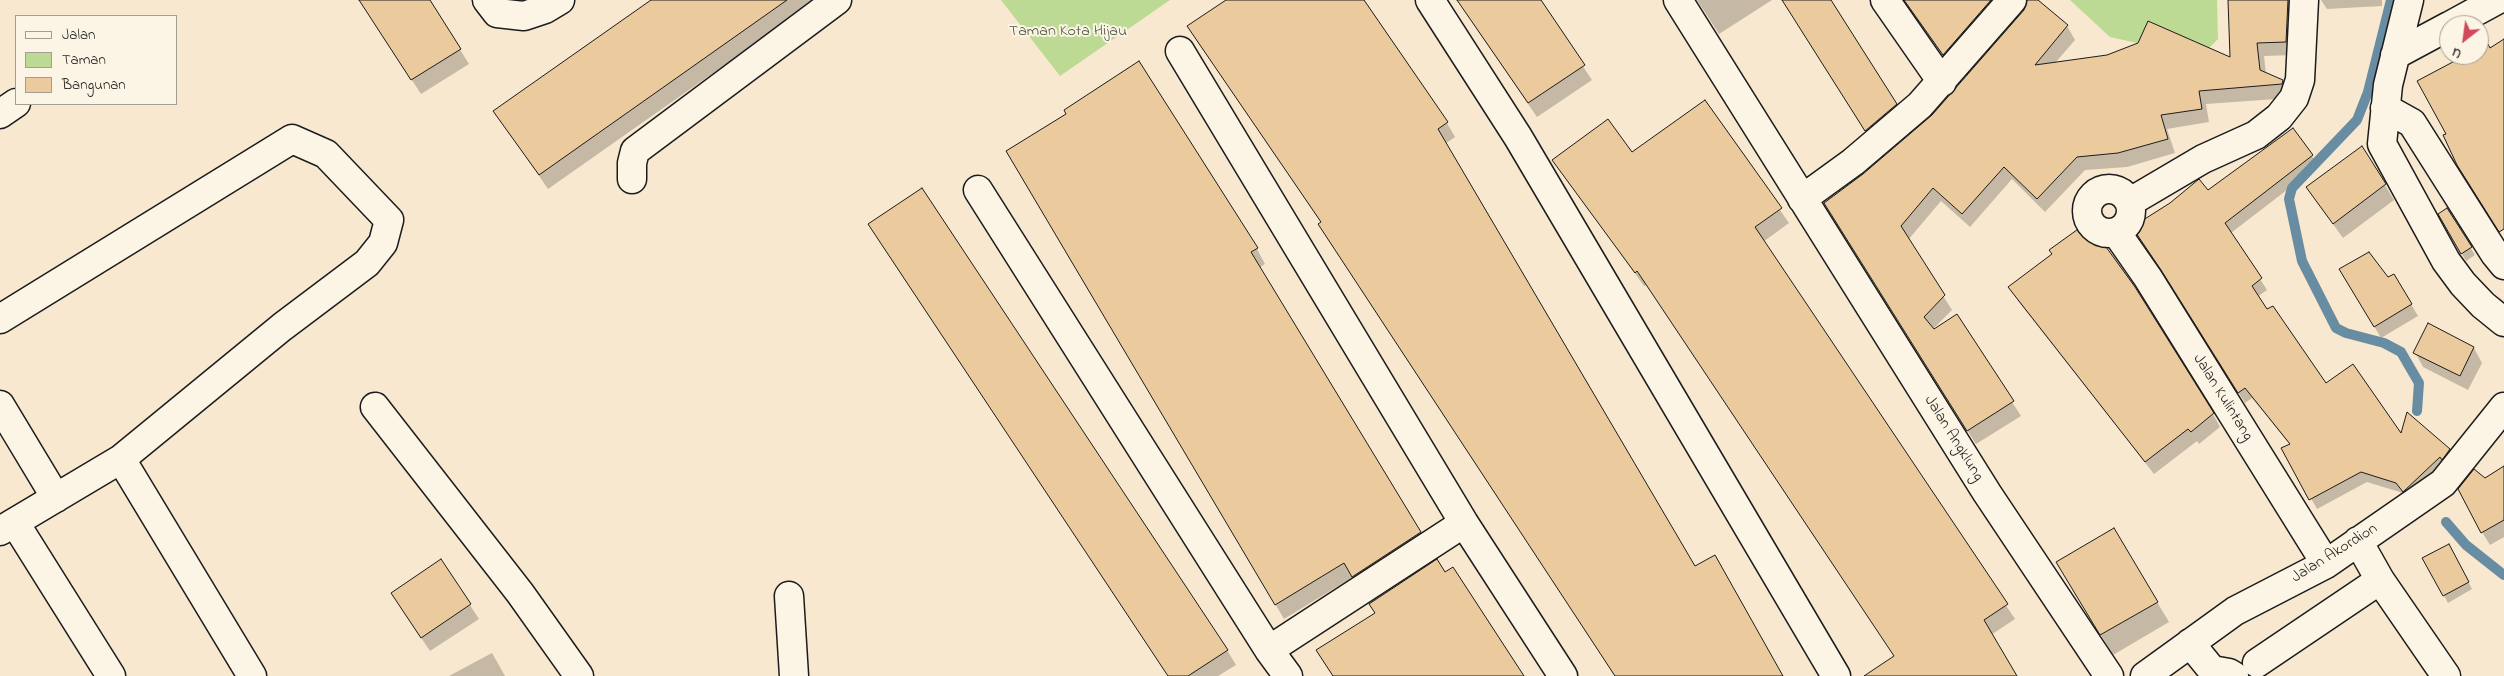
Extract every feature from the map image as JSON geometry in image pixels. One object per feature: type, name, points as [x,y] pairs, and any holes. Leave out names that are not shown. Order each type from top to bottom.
[{"type":"street","points":[[488,0],[497,13],[524,16],[545,9],[560,0]]},
{"type":"street","points":[[632,179],[632,163],[635,151],[837,0]]},
{"type":"street","points":[[1430,0],[1518,138],[1836,676]]},
{"type":"street","name":"Jalan Angklung","points":[[1678,0],[1987,493],[2103,674]]},
{"type":"street","points":[[1885,0],[1942,82]]},
{"type":"street","points":[[1802,199],[1895,128],[1942,82],[2012,0]]},
{"type":"street","points":[[2130,202],[2202,159],[2256,135],[2279,117],[2294,98],[2300,80],[2304,0]]},
{"type":"street","points":[[2409,0],[2395,55],[2385,108],[2382,144],[2446,260],[2463,284],[2482,305],[2504,322]]},
{"type":"street","points":[[2470,15],[2497,0]]},
{"type":"street","points":[[2395,55],[2439,32]]},
{"type":"street","points":[[1180,51],[1464,523],[1563,676]]},
{"type":"street","points":[[0,114],[15,105]]},
{"type":"street","points":[[2385,108],[2412,123],[2494,254],[2504,265]]},
{"type":"street","points":[[0,319],[292,139],[326,154],[389,220],[383,243],[367,263],[282,327],[121,459],[7,527],[111,676]]},
{"type":"street","points":[[978,190],[1269,650],[1288,676]]},
{"type":"street","points":[[2104,190],[2114,190],[2123,194],[2130,202],[2129,221],[2116,232],[2097,230],[2091,223],[2088,213],[2089,203],[2095,195],[2104,190]]},
{"type":"street","name":"Jalan Kulintang","points":[[2116,232],[2148,278],[2326,564]]},
{"type":"street","points":[[0,405],[56,498]]},
{"type":"street","points":[[375,407],[520,593],[579,676]]},
{"type":"street","name":"Jalan Akordion","points":[[2145,676],[2226,617],[2326,564],[2443,483],[2504,407]]},
{"type":"street","points":[[121,459],[252,676]]},
{"type":"street","points":[[1269,650],[1464,523]]},
{"type":"street","points":[[2358,541],[2380,580],[2446,676]]},
{"type":"street","points":[[2190,643],[2212,670],[2229,673],[2246,670],[2380,580]]},
{"type":"street","points":[[789,596],[794,676]]},
{"type":"green space","name":"Taman Kota Hijau","points":[[1001,0],[1170,0],[1060,76]]},
{"type":"green space","points":[[2070,0],[2217,0],[2218,39],[2200,57],[2110,37]]},
{"type":"building","points":[[359,0],[430,0],[461,49],[411,80]]},
{"type":"building","points":[[651,0],[787,0],[539,175],[493,111]]},
{"type":"building","points":[[1226,0],[1364,0],[1448,122],[1438,129],[1695,566],[1715,555],[1783,676],[1615,676],[1318,224],[1321,222],[1187,26]]},
{"type":"building","points":[[1457,0],[1541,0],[1585,65],[1528,103]]},
{"type":"building","points":[[1782,0],[1831,0],[1897,104],[1865,131]]},
{"type":"building","points":[[1904,0],[1991,0],[1943,55]]},
{"type":"building","points":[[2027,0],[2038,0],[2068,25],[2035,65],[2107,55],[2138,43],[2148,21],[2230,57],[2228,0],[2288,0],[2286,42],[2257,43],[2260,70],[2283,80],[2282,84],[2199,91],[2202,109],[2161,115],[2168,139],[2118,153],[2077,157],[2037,199],[2004,167],[1962,214],[1933,188],[1901,226],[1945,295],[1924,317],[1934,329],[1957,314],[2014,401],[1967,431],[1824,203],[1863,174],[1932,115],[2024,10]]},
{"type":"building","points":[[2504,39],[2504,229],[2499,232],[2457,165],[2443,135],[2446,134],[2417,81],[2447,65],[2489,65],[2489,46],[2490,48]]},
{"type":"building","points":[[1139,61],[1258,248],[1251,252],[1421,532],[1352,577],[1344,563],[1275,605],[1006,151],[1066,114],[1064,110]]},
{"type":"building","points":[[1705,100],[1782,208],[1755,227],[2008,604],[1984,620],[2017,676],[1864,676],[1894,656],[1637,271],[1635,273],[1552,160],[1608,119],[1632,152]]},
{"type":"building","points":[[2293,128],[2313,155],[2225,223],[2262,278],[2252,286],[2267,309],[2273,306],[2326,383],[2353,364],[2401,433],[2407,412],[2450,449],[2442,460],[2440,457],[2403,492],[2396,483],[2361,472],[2309,500],[2281,448],[2290,444],[2245,388],[2238,393],[2132,227],[2170,203],[2199,179],[2208,190]]},
{"type":"building","points":[[2362,146],[2386,184],[2333,224],[2306,187]]},
{"type":"building","points":[[922,188],[1228,650],[1188,676],[1168,676],[868,224]]},
{"type":"building","points":[[2447,208],[2472,247],[2461,254],[2438,214]]},
{"type":"building","points":[[2088,222],[2135,287],[2214,413],[2191,432],[2188,429],[2145,462],[2008,287],[2052,254],[2049,250]]},
{"type":"building","points":[[2369,252],[2388,277],[2394,274],[2412,304],[2374,327],[2339,269]]},
{"type":"building","points":[[2428,323],[2474,347],[2460,376],[2413,353]]},
{"type":"building","points":[[2504,466],[2504,520],[2481,533],[2458,489],[2474,469],[2485,478]]},
{"type":"building","points":[[2114,528],[2158,602],[2100,635],[2056,562]]},
{"type":"building","points":[[2449,544],[2469,582],[2443,596],[2422,558]]},
{"type":"building","points":[[441,559],[471,604],[421,638],[391,593]]},
{"type":"building","points":[[1437,559],[1445,572],[1453,567],[1524,676],[1333,676],[1316,650],[1375,613],[1369,604]]},
{"type":"waterway","points":[[2391,0],[2368,92],[2357,120],[2292,188],[2289,199],[2302,261],[2336,328],[2346,333],[2384,343],[2401,352],[2419,383],[2417,411]]},
{"type":"waterway","points":[[2446,522],[2466,545],[2504,575]]}]
